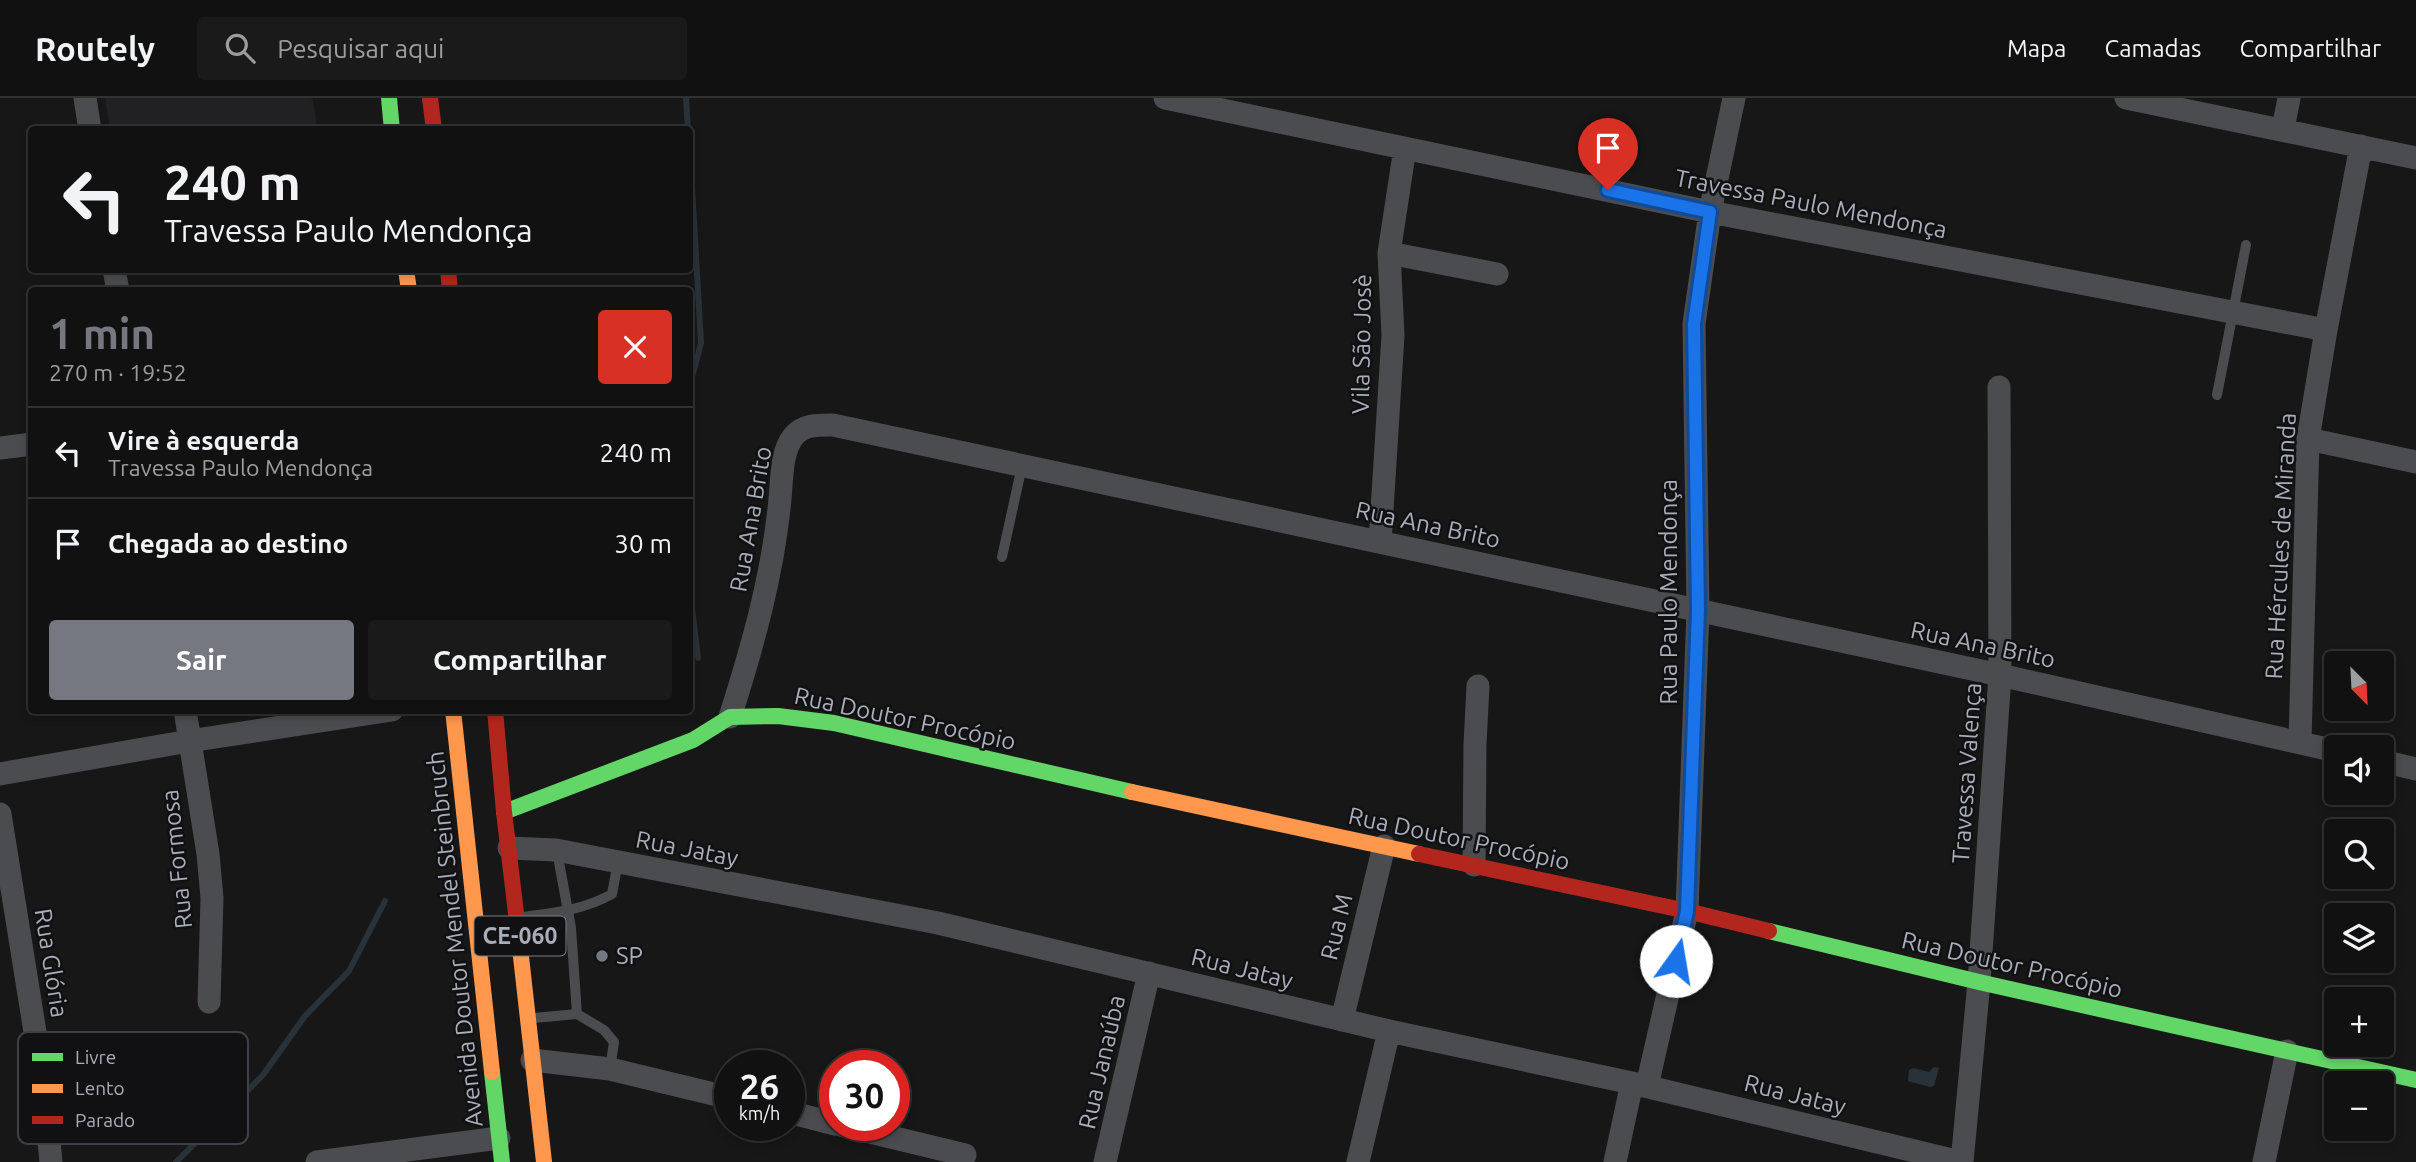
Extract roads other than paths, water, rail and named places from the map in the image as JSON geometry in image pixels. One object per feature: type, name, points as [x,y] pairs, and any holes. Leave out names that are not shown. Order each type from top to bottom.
[{"type":"main road","points":[[389,98],[392,126]]},
{"type":"main road","points":[[430,98],[433,126]]},
{"type":"main road","name":"Avenida Doutor Mendel Steinbruch","points":[[453,714],[502,1162]]},
{"type":"main road","name":"CE-060","points":[[495,714],[544,1162]]},
{"type":"main road","name":"Rua Doutor Procópio","points":[[730,717],[778,716],[834,723],[1136,793],[1687,911],[1979,982],[2416,1080]]},
{"type":"main road","points":[[504,811],[693,740],[730,717]]},
{"type":"street","points":[[85,98],[89,126]]},
{"type":"street","name":"Travessa Paulo Mendonça","points":[[1165,98],[1710,212],[2326,330]]},
{"type":"street","name":"Rua Paulo Mendonça","points":[[1615,1162],[1640,1085],[1687,911],[1698,610],[1694,324],[1710,212],[1734,98]]},
{"type":"street","points":[[2126,98],[2416,158]]},
{"type":"street","points":[[2283,129],[2289,98]]},
{"type":"street","name":"Rua Hércules de Miranda","points":[[2300,742],[2308,439],[2361,146]]},
{"type":"street","name":"Vila São Josè","points":[[1380,542],[1393,335],[1390,253],[1405,148]]},
{"type":"street","points":[[1390,253],[1497,275]]},
{"type":"street","name":"Travessa Valença","points":[[1961,1162],[1979,982],[2000,675],[1999,387]]},
{"type":"street","name":"Rua Ana Brito","points":[[730,717],[756,636],[777,534],[782,474],[789,444],[801,429],[815,425],[833,425],[2000,675],[2324,748]]},
{"type":"street","points":[[2308,439],[2416,463]]},
{"type":"street","points":[[0,448],[28,444]]},
{"type":"street","points":[[1474,865],[1478,686]]},
{"type":"street","name":"Rua Formosa","points":[[186,714],[208,853],[212,898],[209,1002]]},
{"type":"street","points":[[0,774],[366,714]]},
{"type":"street","points":[[2394,764],[2416,769]]},
{"type":"street","name":"Rua Glória","points":[[0,814],[35,1032]]},
{"type":"street","name":"Rua M","points":[[1342,1020],[1384,846]]},
{"type":"street","name":"Rua Jatay","points":[[509,848],[556,850],[938,923],[1389,1031],[1640,1085],[1961,1162]]},
{"type":"street","name":"Rua Janaúba","points":[[1105,1162],[1149,973]]},
{"type":"street","points":[[1358,1162],[1389,1031]]},
{"type":"street","points":[[2264,1162],[2287,1051]]},
{"type":"street","points":[[532,1060],[610,1069],[714,1094]]},
{"type":"street","points":[[317,1162],[444,1153],[499,1138]]},
{"type":"street","points":[[905,1141],[965,1156]]},
{"type":"street","name":"Rua Glória","points":[[49,1144],[51,1162]]},
{"type":"lane","points":[[2217,395],[2246,245]]},
{"type":"lane","points":[[1002,557],[1022,466]]},
{"type":"lane","points":[[556,850],[569,910],[577,1014]]},
{"type":"lane","points":[[517,917],[569,910],[600,901],[612,894],[618,862]]},
{"type":"lane","points":[[529,1018],[577,1014],[604,1030],[614,1042],[610,1069]]},
{"type":"waterway","points":[[686,98],[688,126]]},
{"type":"waterway","points":[[693,205],[701,343],[693,374]]},
{"type":"waterway","points":[[693,617],[698,658]]},
{"type":"waterway","points":[[248,1090],[263,1075],[305,1016],[349,971],[385,901]]},
{"type":"waterway","points":[[176,1162],[194,1144]]},
{"type":"place","name":"SP","points":[[602,956]]}]
